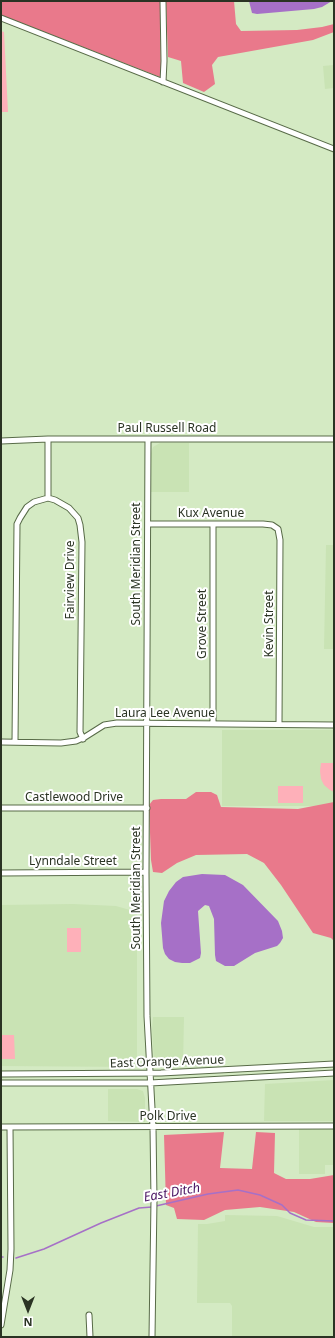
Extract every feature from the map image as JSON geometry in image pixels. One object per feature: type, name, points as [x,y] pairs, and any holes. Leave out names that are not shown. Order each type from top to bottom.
[{"type":"street","points":[[163,1],[163,82]]},
{"type":"street","points":[[1,18],[334,149]]},
{"type":"street","name":"South Meridian Street","points":[[148,439],[146,872],[147,1016],[153,1127],[154,1200],[152,1337]]},
{"type":"street","name":"Paul Russell Road","points":[[1,441],[334,439]]},
{"type":"street","points":[[15,742],[17,524],[27,507],[34,502],[48,498],[48,440]]},
{"type":"street","name":"Fairview Drive","points":[[48,498],[55,500],[69,508],[78,518],[80,525],[82,550],[80,732],[83,739]]},
{"type":"street","name":"Kux Avenue","points":[[148,524],[275,526]]},
{"type":"street","name":"Grove Street","points":[[213,524],[213,724]]},
{"type":"street","name":"Kevin Street","points":[[275,526],[280,532],[279,724]]},
{"type":"street","name":"Laura Lee Avenue","points":[[1,742],[68,742],[83,739],[109,724],[334,725]]},
{"type":"street","name":"Castlewood Drive","points":[[1,808],[147,808]]},
{"type":"street","name":"Lynndale Street","points":[[1,873],[146,872]]},
{"type":"street","name":"East Orange Avenue","points":[[1,1074],[150,1074],[334,1064]]},
{"type":"street","name":"East Orange Avenue","points":[[1,1084],[150,1083],[334,1073]]},
{"type":"street","name":"Polk Drive","points":[[1,1127],[334,1126]]},
{"type":"street","points":[[1,1325],[10,1270],[11,1248],[10,1127]]},
{"type":"street","points":[[90,1315],[90,1337]]},
{"type":"shaded area","points":[[1,1],[160,1],[161,75],[160,77],[1,15]]},
{"type":"shaded area","points":[[166,1],[234,1],[236,24],[241,31],[297,30],[334,24],[334,32],[313,40],[218,57],[212,65],[215,84],[204,92],[183,83],[181,61],[168,57]]},
{"type":"shaded area","points":[[249,1],[332,1],[322,7],[314,9],[257,14],[252,13]]},
{"type":"shaded area","points":[[1,31],[4,32],[8,112],[1,112]]},
{"type":"shaded area","points":[[334,65],[334,88],[325,89],[323,66]]},
{"type":"shaded area","points":[[160,443],[189,443],[189,492],[150,492],[151,453],[153,447]]},
{"type":"shaded area","points":[[326,545],[334,545],[334,649],[324,649]]},
{"type":"shaded area","points":[[222,730],[334,730],[334,806],[222,806]]},
{"type":"shaded area","points":[[321,763],[334,763],[334,792],[324,785],[321,779]]},
{"type":"shaded area","points":[[278,786],[303,786],[303,803],[278,803]]},
{"type":"shaded area","points":[[196,792],[211,792],[217,795],[221,807],[298,809],[334,802],[334,941],[331,938],[313,933],[281,885],[264,863],[247,854],[196,855],[177,863],[162,873],[153,872],[151,860],[149,805],[153,800],[186,799]]},
{"type":"shaded area","points":[[202,874],[225,875],[243,885],[278,921],[283,938],[280,943],[277,946],[255,953],[234,966],[225,966],[216,961],[214,919],[209,906],[205,905],[198,911],[201,953],[200,958],[190,963],[175,962],[169,959],[163,948],[161,923],[164,901],[176,882],[183,877]]},
{"type":"shaded area","points":[[73,904],[116,906],[137,912],[137,1067],[1,1066],[1,905]]},
{"type":"shaded area","points":[[67,928],[81,928],[81,952],[67,952]]},
{"type":"shaded area","points":[[153,1017],[184,1017],[183,1065],[161,1067],[159,1062],[154,1061],[152,1029]]},
{"type":"shaded area","points":[[1,1035],[14,1035],[15,1059],[1,1059]]},
{"type":"shaded area","points":[[334,1080],[334,1121],[264,1121],[265,1084]]},
{"type":"shaded area","points":[[108,1089],[137,1089],[143,1091],[145,1098],[145,1122],[108,1121]]},
{"type":"shaded area","points":[[299,1129],[334,1129],[334,1165],[325,1165],[325,1174],[299,1174]]},
{"type":"shaded area","points":[[224,1132],[220,1168],[252,1169],[256,1132],[275,1133],[274,1173],[286,1179],[310,1179],[334,1175],[334,1223],[316,1222],[294,1212],[260,1207],[225,1210],[204,1220],[177,1219],[174,1208],[166,1205],[164,1135]]},
{"type":"shaded area","points":[[225,1215],[277,1216],[314,1227],[334,1227],[334,1337],[232,1337],[232,1306],[230,1303],[197,1303],[198,1224],[225,1221]]},
{"type":"waterway","name":"East Ditch","points":[[156,1206],[208,1194],[238,1190],[260,1195],[282,1205],[290,1213],[306,1220],[334,1221]]},
{"type":"waterway","name":"East Ditch","points":[[16,1258],[44,1249],[101,1223],[139,1208],[152,1207]]}]
